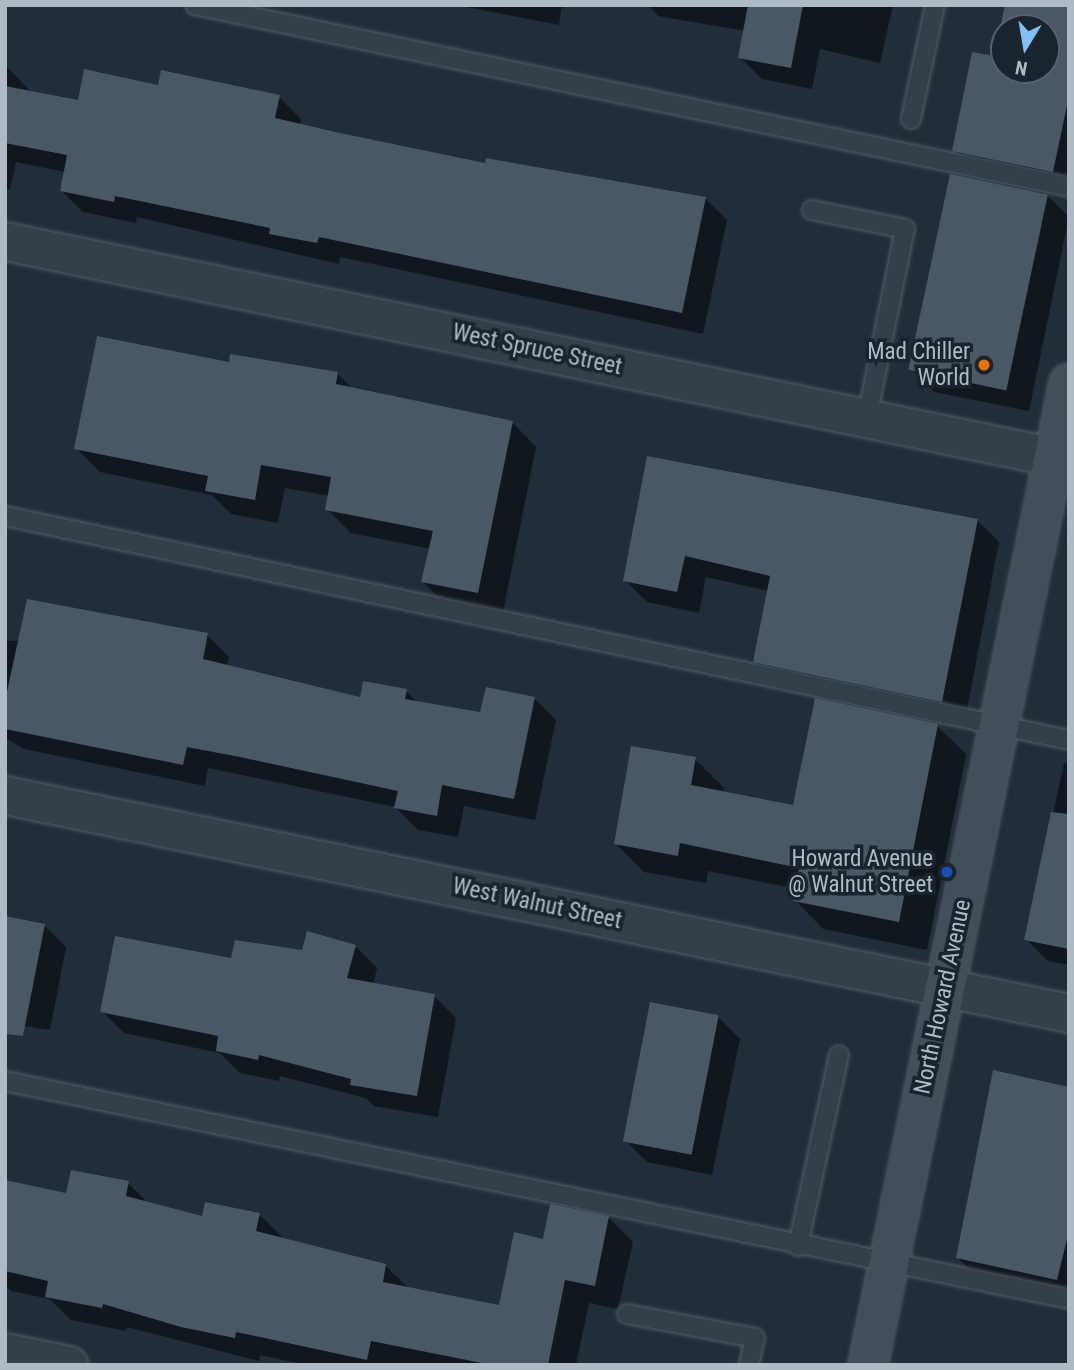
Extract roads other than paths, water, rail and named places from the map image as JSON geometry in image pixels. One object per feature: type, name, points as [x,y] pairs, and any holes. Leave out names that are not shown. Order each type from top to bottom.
[{"type":"main road","name":"North Howard Avenue","points":[[868,1365],[999,726],[1061,458],[1069,383]]},
{"type":"street","name":"West Spruce Street","points":[[5,241],[1061,458]]},
{"type":"street","name":"West Walnut Street","points":[[5,795],[1069,1013]]},
{"type":"street","points":[[5,1352],[69,1365]]},
{"type":"lane","points":[[195,5],[1069,187]]},
{"type":"lane","points":[[911,119],[935,5]]},
{"type":"lane","points":[[812,210],[905,229],[867,418]]},
{"type":"lane","points":[[5,516],[1069,740]]},
{"type":"lane","points":[[798,1246],[839,1055]]},
{"type":"lane","points":[[5,1081],[798,1246],[1069,1299]]},
{"type":"lane","points":[[627,1314],[755,1338],[749,1365]]},
{"type":"place","name":"Mad Chiller World","points":[[984,365]]},
{"type":"place","name":"Howard Avenue @ Walnut Street","points":[[947,872]]}]
